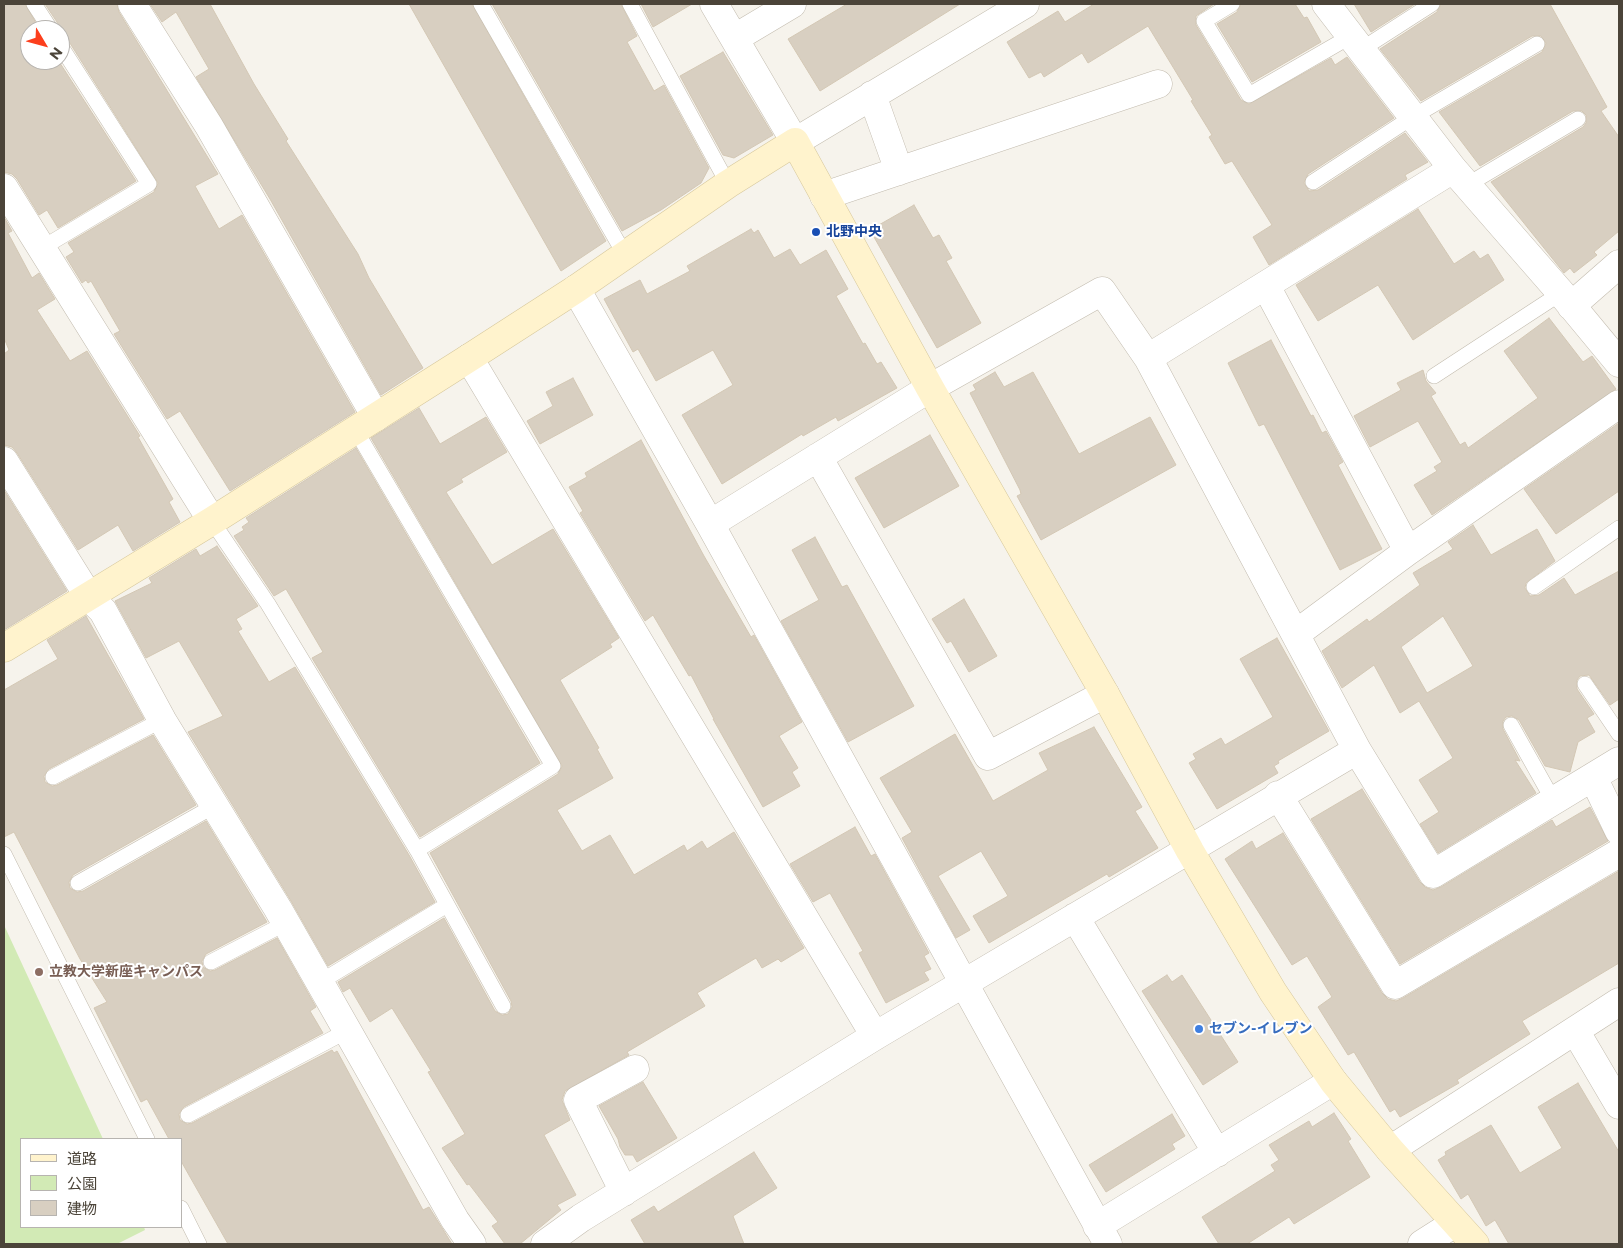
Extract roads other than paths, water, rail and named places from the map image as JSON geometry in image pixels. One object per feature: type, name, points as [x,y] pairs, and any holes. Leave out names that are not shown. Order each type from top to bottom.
[{"type":"street","points":[[132,4],[209,126],[365,423]]},
{"type":"street","points":[[714,4],[795,142],[930,388],[1104,694],[1190,851],[1273,992],[1332,1081],[1390,1150],[1475,1244]]},
{"type":"street","points":[[735,38],[792,4]]},
{"type":"street","points":[[1326,4],[1460,177],[1619,363]]},
{"type":"street","points":[[4,648],[212,521],[469,358],[576,289],[728,184],[1015,6]]},
{"type":"street","points":[[824,196],[1158,84]]},
{"type":"street","points":[[872,96],[899,171]]},
{"type":"street","points":[[1148,358],[1266,286],[1460,177]]},
{"type":"street","points":[[4,188],[212,521]]},
{"type":"street","points":[[1566,299],[1619,264]]},
{"type":"street","points":[[1266,286],[1408,551]]},
{"type":"street","points":[[576,289],[710,524],[1103,1235],[1216,1153],[1332,1081]]},
{"type":"street","points":[[710,524],[930,388],[1102,291],[1148,358],[1297,634],[1357,750],[1433,874],[1619,761]]},
{"type":"street","points":[[469,358],[875,1036]]},
{"type":"street","points":[[1297,634],[1408,551],[1619,404]]},
{"type":"street","points":[[818,457],[988,756],[1104,694]]},
{"type":"street","points":[[4,461],[89,597],[103,611],[162,720],[286,923],[455,1220],[472,1244]]},
{"type":"street","points":[[545,1244],[624,1192],[875,1036],[1190,851],[1278,795],[1357,750]]},
{"type":"street","points":[[1593,777],[1619,831]]},
{"type":"street","points":[[1278,795],[1395,985],[1619,853]]},
{"type":"street","points":[[1075,917],[1216,1153]]},
{"type":"street","points":[[1390,1150],[1576,1032],[1619,1002]]},
{"type":"street","points":[[1576,1032],[1619,1105]]},
{"type":"street","points":[[624,1192],[578,1100],[635,1069]]},
{"type":"street","points":[[1422,1244],[1455,1223]]},
{"type":"lane","points":[[34,4],[44,20]]},
{"type":"lane","points":[[481,4],[625,255]]},
{"type":"lane","points":[[630,4],[728,184]]},
{"type":"lane","points":[[1232,4],[1204,21],[1250,95],[1432,4]]},
{"type":"lane","points":[[1313,182],[1414,116],[1537,44]]},
{"type":"lane","points":[[42,248],[149,184],[70,61]]},
{"type":"lane","points":[[1460,177],[1578,119]]},
{"type":"lane","points":[[1434,376],[1566,299]]},
{"type":"lane","points":[[365,423],[553,766],[417,850]]},
{"type":"lane","points":[[212,521],[268,604],[417,850],[503,1006]]},
{"type":"lane","points":[[1534,586],[1619,528]]},
{"type":"lane","points":[[1585,684],[1619,734]]},
{"type":"lane","points":[[53,777],[162,720]]},
{"type":"lane","points":[[1511,725],[1553,800]]},
{"type":"lane","points":[[78,883],[214,806]]},
{"type":"lane","points":[[4,854],[146,1138]]},
{"type":"lane","points":[[320,982],[447,905]]},
{"type":"lane","points":[[212,962],[286,923]]},
{"type":"lane","points":[[188,1115],[347,1031]]},
{"type":"lane","points":[[182,1210],[199,1244]]},
{"type":"place","name":"北野中央","points":[[816,232]]},
{"type":"place","name":"立教大学新座キャンパス","points":[[39,972]]},
{"type":"place","name":"セブン-イレブン","points":[[1199,1029]]}]
